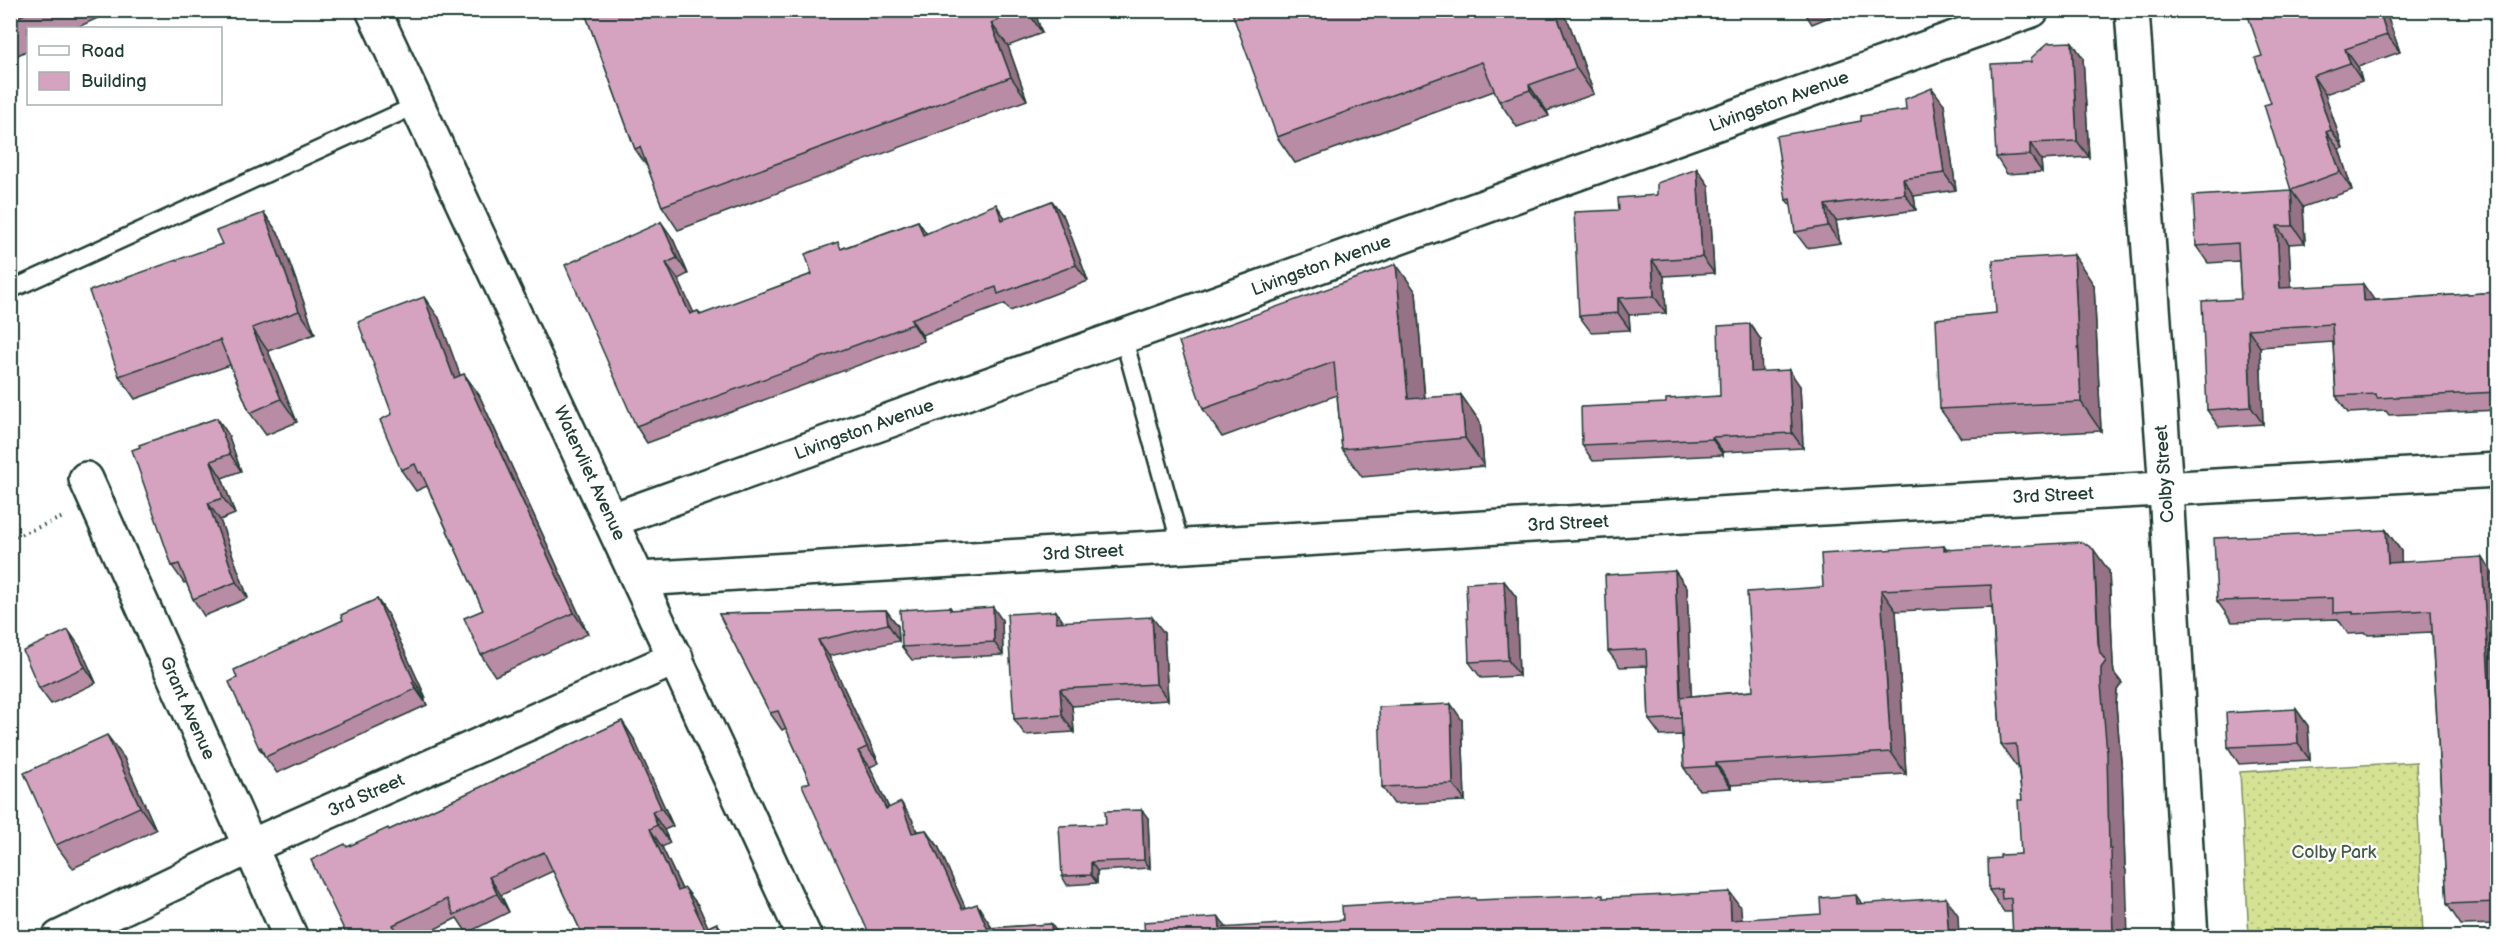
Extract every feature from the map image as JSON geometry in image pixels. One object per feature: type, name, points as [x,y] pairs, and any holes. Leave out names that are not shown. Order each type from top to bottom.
[{"type":"street","name":"Watervliet Avenue","points":[[373,10],[805,938]]},
{"type":"street","name":"Livingston Avenue","points":[[612,520],[2032,10]]},
{"type":"street","name":"Colby Street","points":[[2132,10],[2166,490],[2191,938]]},
{"type":"street","name":"3rd Street","points":[[639,579],[2498,470]]},
{"type":"street","name":"Grant Avenue","points":[[92,490],[291,938]]},
{"type":"street","name":"3rd Street","points":[[59,938],[249,847],[676,658]]},
{"type":"lane","points":[[10,290],[417,105]]},
{"type":"lane","points":[[1123,336],[1181,546]]},
{"type":"path","points":[[10,539],[92,490]]},
{"type":"green space","name":"Colby Park","points":[[2416,762],[2423,937],[2249,937],[2240,772]]},
{"type":"building","points":[[10,10],[33,10],[10,21]]},
{"type":"building","points":[[584,10],[1023,10],[991,23],[1011,77],[662,206],[640,147],[635,149]]},
{"type":"building","points":[[1231,10],[1555,10],[1576,68],[1529,85],[1530,90],[1499,101],[1482,62],[1277,137]]},
{"type":"building","points":[[2246,10],[2379,10],[2387,35],[2345,49],[2350,63],[2313,76],[2331,130],[2326,132],[2340,172],[2291,190],[2264,105],[2271,103],[2255,58],[2262,56]]},
{"type":"building","points":[[2072,42],[2077,141],[2030,143],[2030,155],[1996,157],[1991,64],[2031,62],[2031,58],[2048,43]]},
{"type":"building","points":[[1932,88],[1944,173],[1903,179],[1905,194],[1825,205],[1828,226],[1795,232],[1790,199],[1786,200],[1776,136],[1861,121],[1861,116],[1906,110],[1905,99]]},
{"type":"building","points":[[1697,169],[1702,257],[1652,260],[1654,296],[1618,298],[1618,313],[1579,316],[1574,212],[1619,210],[1618,198],[1657,195],[1657,183]]},
{"type":"building","points":[[2291,190],[2293,226],[2277,226],[2280,288],[2363,284],[2364,301],[2498,292],[2498,392],[2377,398],[2376,394],[2336,396],[2332,324],[2248,329],[2251,407],[2207,410],[2202,301],[2241,299],[2238,243],[2196,246],[2193,196]]},
{"type":"building","points":[[1052,201],[1076,265],[998,294],[996,287],[911,319],[913,324],[636,426],[565,265],[661,222],[677,258],[666,263],[690,314],[698,311],[700,315],[812,274],[805,254],[838,242],[841,249],[918,221],[923,235],[996,204],[1002,220]]},
{"type":"building","points":[[264,213],[299,311],[252,328],[281,399],[250,413],[220,340],[119,376],[89,291],[222,244],[216,231]]},
{"type":"building","points":[[2074,255],[2081,402],[1940,409],[1936,319],[1996,313],[1993,260]]},
{"type":"building","points":[[1396,264],[1408,399],[1461,395],[1465,438],[1342,449],[1334,362],[1203,409],[1179,342]]},
{"type":"building","points":[[424,297],[454,378],[464,374],[574,613],[481,655],[464,618],[483,610],[421,472],[419,473],[415,464],[401,470],[380,420],[392,414],[358,322]]},
{"type":"building","points":[[1750,324],[1751,372],[1789,370],[1792,433],[1582,445],[1581,407],[1666,403],[1666,399],[1720,396],[1718,326]]},
{"type":"building","points":[[217,418],[230,454],[211,461],[223,498],[208,503],[236,582],[193,599],[179,564],[172,566],[132,450],[140,447],[139,445]]},
{"type":"building","points":[[2386,530],[2388,563],[2482,557],[2498,845],[2498,902],[2447,904],[2431,610],[2333,613],[2333,598],[2217,601],[2214,538]]},
{"type":"building","points":[[2083,542],[2094,550],[2098,643],[2100,653],[2106,661],[2101,668],[2101,684],[2107,752],[2113,938],[2013,938],[2011,898],[2002,899],[2001,889],[1989,890],[1988,859],[2000,858],[2000,855],[2021,854],[2018,800],[2022,800],[2016,744],[2001,745],[1991,585],[1881,590],[1891,752],[1716,763],[1716,766],[1684,768],[1680,697],[1753,691],[1747,592],[1823,587],[1821,554],[1944,546],[1944,550]]},
{"type":"building","points":[[1675,571],[1681,718],[1649,720],[1646,649],[1608,651],[1605,575]]},
{"type":"building","points":[[1504,581],[1508,660],[1469,662],[1466,583]]},
{"type":"building","points":[[377,599],[416,689],[265,757],[229,682],[237,678],[234,670],[343,620],[341,615]]},
{"type":"building","points":[[950,607],[950,610],[993,607],[994,642],[902,647],[900,610]]},
{"type":"building","points":[[886,610],[888,624],[818,640],[867,747],[858,751],[886,809],[901,802],[912,833],[926,830],[962,909],[977,904],[987,928],[1051,924],[1052,938],[871,938],[802,785],[810,782],[778,711],[770,713],[719,614]]},
{"type":"building","points":[[1056,611],[1056,622],[1152,617],[1156,684],[1060,689],[1062,715],[1014,719],[1007,614]]},
{"type":"building","points":[[68,630],[85,667],[39,688],[23,651]]},
{"type":"building","points":[[1451,704],[1453,784],[1382,787],[1379,707]]},
{"type":"building","points":[[2296,709],[2298,744],[2228,747],[2226,713]]},
{"type":"building","points":[[622,721],[661,808],[652,812],[657,825],[650,829],[678,891],[685,888],[705,929],[717,923],[723,938],[584,938],[544,852],[489,877],[497,894],[454,915],[447,899],[393,925],[398,938],[348,938],[311,860],[345,844],[347,847],[388,828],[389,830]]},
{"type":"building","points":[[107,735],[140,807],[56,845],[24,773]]},
{"type":"building","points":[[1142,810],[1144,860],[1091,862],[1091,875],[1062,876],[1059,826],[1106,824],[1105,811]]},
{"type":"building","points":[[1730,892],[1731,920],[1821,914],[1820,898],[1856,895],[1857,904],[1946,898],[1949,938],[1145,938],[1144,922],[1219,917],[1220,928],[1343,920],[1342,906],[1475,898],[1476,900],[1603,895],[1603,898]]}]
